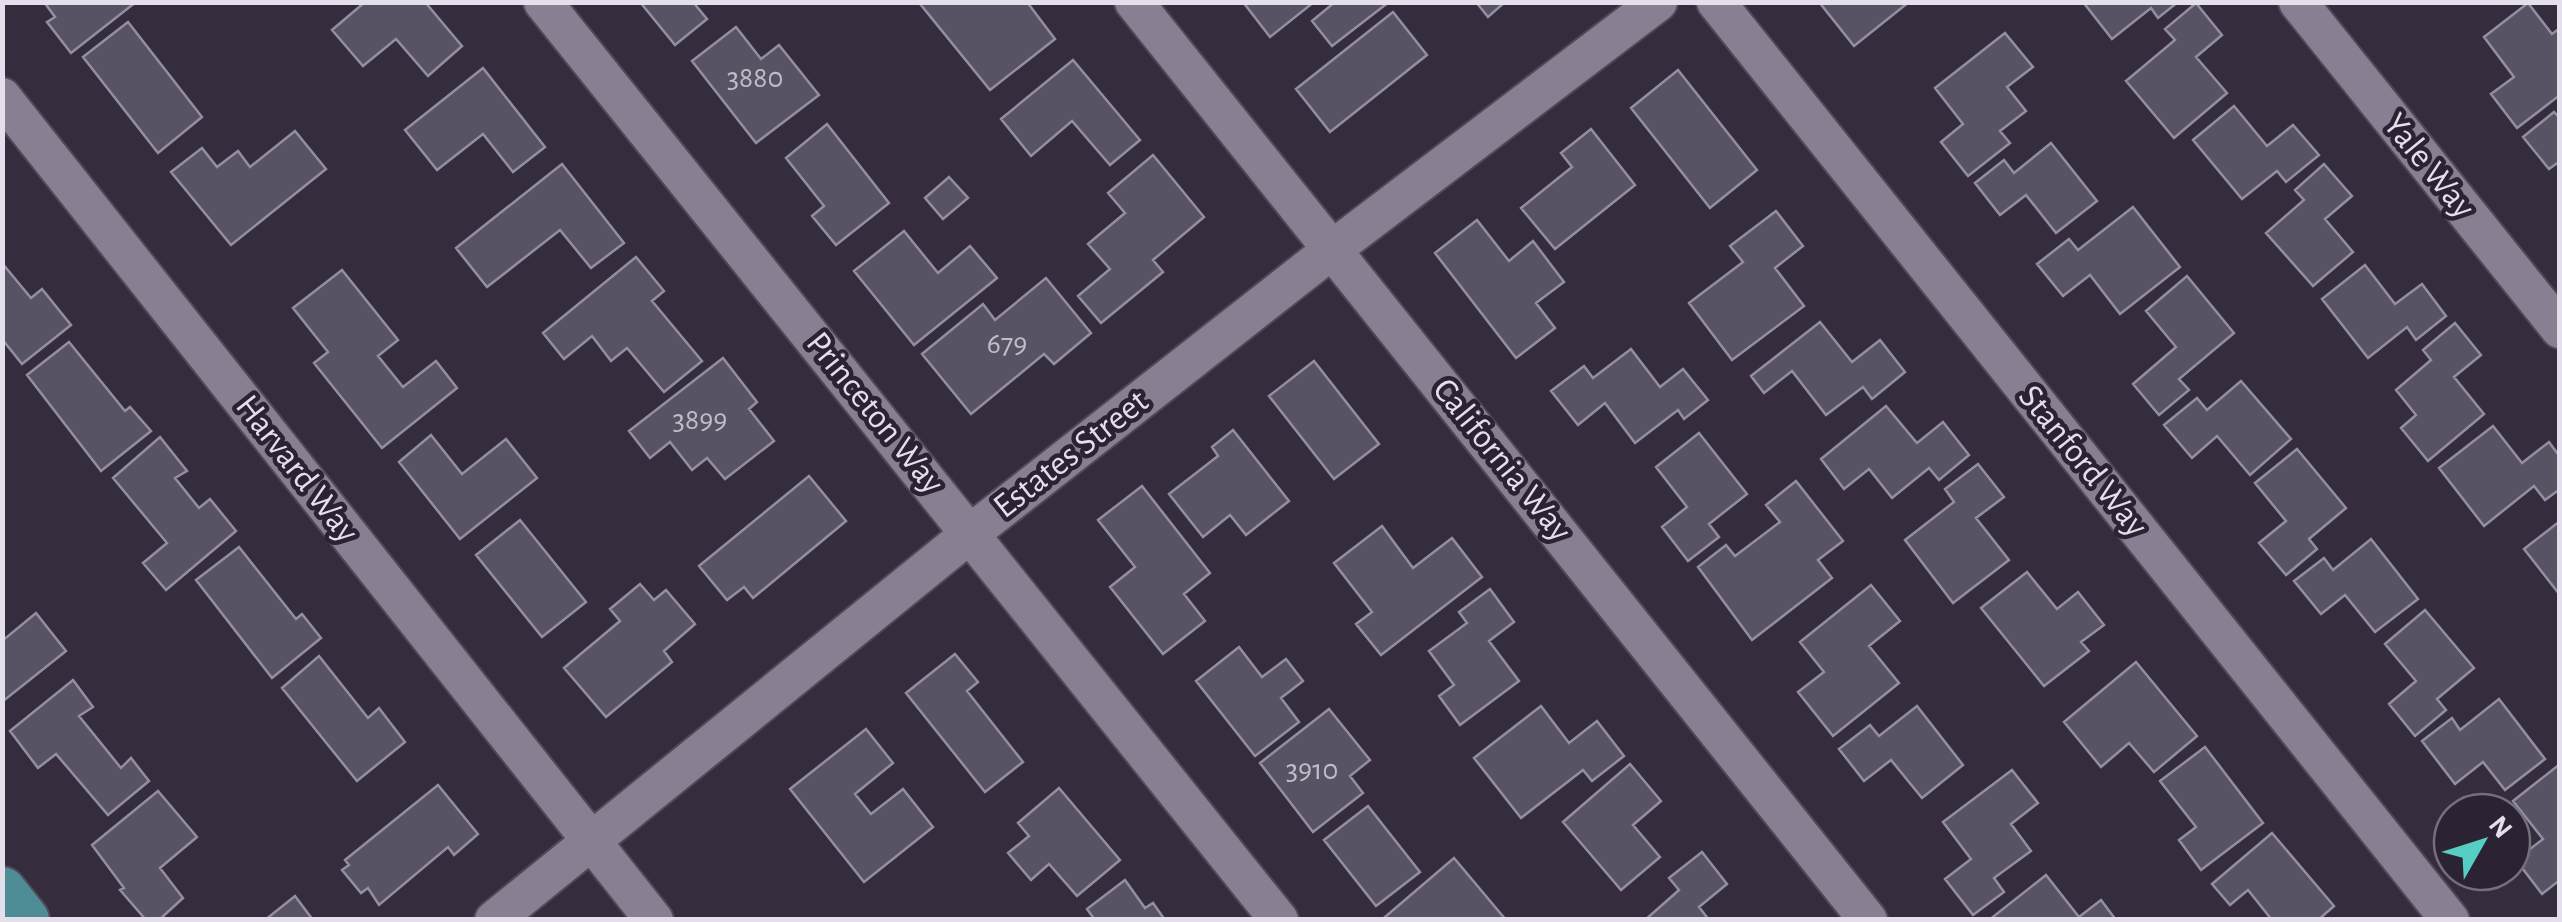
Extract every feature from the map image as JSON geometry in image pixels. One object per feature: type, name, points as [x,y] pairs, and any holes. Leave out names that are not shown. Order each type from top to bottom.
[{"type":"main road","points":[[2,891],[25,920]]},
{"type":"street","name":"Princeton Way","points":[[543,2],[1279,920]]},
{"type":"street","name":"California Way","points":[[1134,2],[1868,920]]},
{"type":"street","name":"Estates Street","points":[[494,920],[971,533],[1333,249],[1658,2]]},
{"type":"street","name":"Stanford Way","points":[[1716,2],[2450,920]]},
{"type":"street","name":"Yale Way","points":[[2298,2],[2560,329]]},
{"type":"street","name":"Harvard Way","points":[[2,97],[654,920]]},
{"type":"building","points":[[44,2],[136,2],[71,53],[47,22],[55,17]]},
{"type":"building","points":[[365,2],[425,2],[462,46],[428,76],[396,39],[363,66],[332,30]]},
{"type":"building","points":[[640,2],[693,2],[707,19],[675,45]]},
{"type":"building","points":[[1027,2],[1055,39],[990,90],[921,5]]},
{"type":"building","points":[[1243,2],[1314,2],[1270,37]]},
{"type":"building","points":[[1335,2],[1389,2],[1332,46],[1312,21]]},
{"type":"building","points":[[1476,2],[1505,2],[1488,17]]},
{"type":"building","points":[[1819,2],[1909,2],[1854,46]]},
{"type":"building","points":[[2083,2],[2178,2],[2158,18],[2151,8],[2112,39]]},
{"type":"building","points":[[2196,3],[2222,35],[2196,57],[2227,93],[2174,138],[2126,81],[2175,40],[2165,29]]},
{"type":"building","points":[[2528,3],[2552,34],[2560,28],[2560,95],[2517,128],[2491,94],[2514,77],[2484,37]]},
{"type":"building","points":[[1393,12],[1427,55],[1330,132],[1296,89]]},
{"type":"building","points":[[128,22],[202,117],[158,153],[83,57]]},
{"type":"building","points":[[736,27],[761,59],[779,45],[819,95],[756,143],[692,61]]},
{"type":"building","points":[[2005,33],[2033,67],[2007,87],[2026,111],[2000,131],[2010,143],[1968,176],[1941,142],[1963,124],[1935,88]]},
{"type":"building","points":[[1073,60],[1140,140],[1110,165],[1072,121],[1031,156],[1001,119]]},
{"type":"building","points":[[483,68],[545,147],[513,172],[483,134],[437,170],[405,130]]},
{"type":"building","points":[[1678,70],[1757,170],[1710,208],[1631,108]]},
{"type":"building","points":[[2234,106],[2267,146],[2293,125],[2319,155],[2286,182],[2277,171],[2242,199],[2193,140]]},
{"type":"building","points":[[2554,112],[2560,118],[2560,161],[2549,169],[2523,137]]},
{"type":"building","points":[[827,124],[889,203],[836,245],[812,216],[824,206],[786,158]]},
{"type":"building","points":[[1591,129],[1635,185],[1555,249],[1521,208],[1572,167],[1561,153]]},
{"type":"building","points":[[295,131],[326,169],[231,245],[171,172],[202,148],[217,167],[238,151],[250,167]]},
{"type":"building","points":[[2051,143],[2097,201],[2056,233],[2026,195],[2000,215],[1975,183],[2004,160],[2014,173]]},
{"type":"building","points":[[1153,155],[1204,217],[1153,260],[1163,272],[1101,323],[1078,296],[1110,269],[1088,244],[1125,213],[1108,193]]},
{"type":"building","points":[[562,164],[624,243],[591,268],[560,230],[487,287],[456,248]]},
{"type":"building","points":[[2324,164],[2352,196],[2325,219],[2353,252],[2313,286],[2266,233],[2304,200],[2295,190]]},
{"type":"building","points":[[949,177],[968,198],[943,219],[925,198]]},
{"type":"building","points":[[2133,207],[2180,267],[2120,314],[2090,275],[2063,296],[2037,264],[2069,239],[2078,250]]},
{"type":"building","points":[[1776,211],[1803,246],[1775,268],[1804,306],[1732,360],[1689,303],[1743,262],[1730,246]]},
{"type":"building","points":[[1477,220],[1509,261],[1533,241],[1564,282],[1536,303],[1555,328],[1516,358],[1435,253]]},
{"type":"building","points":[[904,231],[938,273],[970,246],[997,278],[914,345],[854,271]]},
{"type":"building","points":[[636,257],[664,291],[652,301],[702,361],[664,392],[627,348],[611,361],[592,336],[564,359],[543,333]]},
{"type":"building","points":[[2,263],[31,298],[42,289],[71,325],[22,364],[2,339]]},
{"type":"building","points":[[2365,265],[2395,304],[2422,284],[2446,316],[2416,340],[2407,327],[2368,358],[2322,299]]},
{"type":"building","points":[[342,270],[398,340],[378,356],[403,387],[436,361],[457,388],[382,448],[314,363],[328,352],[293,308]]},
{"type":"building","points":[[2187,276],[2234,333],[2179,379],[2189,390],[2159,415],[2133,384],[2176,347],[2146,311]]},
{"type":"building","points":[[1046,278],[1091,333],[1054,364],[1044,354],[971,414],[922,354],[983,304],[995,320]]},
{"type":"building","points":[[1820,322],[1852,362],[1880,340],[1905,372],[1872,399],[1863,387],[1826,415],[1792,371],[1764,393],[1751,376]]},
{"type":"building","points":[[2455,323],[2481,355],[2454,377],[2484,414],[2428,461],[2401,428],[2416,415],[2396,390],[2431,360],[2423,350]]},
{"type":"building","points":[[69,342],[125,411],[130,407],[151,431],[101,471],[27,375]]},
{"type":"building","points":[[1631,349],[1660,387],[1683,369],[1708,400],[1684,419],[1678,410],[1635,443],[1605,403],[1578,425],[1551,391],[1584,366],[1593,378]]},
{"type":"building","points":[[723,358],[757,402],[749,409],[774,441],[725,479],[707,458],[692,470],[670,442],[650,458],[629,431]]},
{"type":"building","points":[[1314,361],[1379,444],[1334,479],[1269,396]]},
{"type":"building","points":[[2241,381],[2291,439],[2250,475],[2217,436],[2192,458],[2164,425],[2197,398],[2207,410]]},
{"type":"building","points":[[1886,406],[1917,443],[1943,422],[1969,455],[1939,480],[1929,468],[1892,498],[1869,469],[1844,489],[1821,459]]},
{"type":"building","points":[[2493,426],[2522,463],[2549,442],[2560,457],[2560,489],[2545,500],[2534,486],[2484,526],[2439,468]]},
{"type":"building","points":[[1233,430],[1289,501],[1246,535],[1230,515],[1203,537],[1169,494],[1218,456],[1212,447]]},
{"type":"building","points":[[1699,433],[1747,494],[1709,524],[1719,537],[1688,561],[1662,527],[1687,507],[1656,467]]},
{"type":"building","points":[[431,435],[462,474],[506,439],[537,478],[460,539],[399,462]]},
{"type":"building","points":[[160,437],[187,471],[175,478],[199,508],[210,499],[236,531],[166,590],[143,563],[167,543],[113,478]]},
{"type":"building","points":[[2297,449],[2346,508],[2309,539],[2317,549],[2286,575],[2259,543],[2286,521],[2255,483]]},
{"type":"building","points":[[1978,464],[2004,497],[1976,518],[2009,560],[1953,603],[1905,540],[1954,502],[1945,489]]},
{"type":"building","points":[[809,476],[846,521],[753,598],[744,587],[727,600],[699,566]]},
{"type":"building","points":[[1796,481],[1843,541],[1818,560],[1832,578],[1752,640],[1698,567],[1726,545],[1735,556],[1780,522],[1766,505]]},
{"type":"building","points":[[1142,486],[1210,573],[1184,594],[1205,621],[1163,654],[1110,587],[1135,567],[1098,520]]},
{"type":"building","points":[[520,520],[586,602],[542,637],[476,555]]},
{"type":"building","points":[[2560,521],[2560,595],[2524,549]]},
{"type":"building","points":[[1382,526],[1413,568],[1452,538],[1482,577],[1381,655],[1356,624],[1372,612],[1334,563]]},
{"type":"building","points":[[2371,539],[2418,599],[2375,632],[2345,595],[2321,614],[2294,581],[2324,558],[2333,570]]},
{"type":"building","points":[[239,547],[296,619],[302,614],[321,638],[272,678],[196,580]]},
{"type":"building","points":[[2027,572],[2057,609],[2078,592],[2104,625],[2081,642],[2089,651],[2044,686],[1981,608]]},
{"type":"building","points":[[640,584],[654,600],[666,590],[695,624],[664,651],[672,662],[606,717],[564,668],[620,621],[610,609]]},
{"type":"building","points":[[1871,585],[1900,621],[1869,646],[1899,683],[1833,736],[1798,692],[1824,672],[1800,642]]},
{"type":"building","points":[[1490,589],[1514,622],[1489,641],[1519,681],[1460,725],[1439,696],[1454,685],[1429,651],[1467,623],[1459,612]]},
{"type":"building","points":[[2425,610],[2474,668],[2437,699],[2446,710],[2415,736],[2389,704],[2416,681],[2385,644]]},
{"type":"building","points":[[36,613],[66,651],[2,702],[2,641]]},
{"type":"building","points":[[1239,647],[1262,677],[1286,659],[1303,681],[1281,698],[1299,722],[1255,756],[1196,681]]},
{"type":"building","points":[[955,654],[978,682],[967,691],[1023,762],[985,792],[906,693]]},
{"type":"building","points":[[319,656],[368,718],[379,708],[405,742],[357,781],[282,688]]},
{"type":"building","points":[[2136,662],[2197,736],[2154,772],[2129,743],[2101,767],[2064,722]]},
{"type":"building","points":[[73,680],[93,707],[79,716],[121,768],[131,758],[149,781],[108,815],[56,754],[38,768],[10,731]]},
{"type":"building","points":[[2499,699],[2545,759],[2505,790],[2483,762],[2455,784],[2422,741],[2452,718],[2460,730]]},
{"type":"building","points":[[1541,706],[1569,743],[1597,721],[1624,756],[1592,781],[1583,770],[1521,818],[1474,758]]},
{"type":"building","points":[[1917,706],[1963,765],[1922,798],[1891,760],[1864,781],[1839,749],[1870,725],[1879,736]]},
{"type":"building","points":[[1329,709],[1370,760],[1350,776],[1363,793],[1313,832],[1260,763]]},
{"type":"building","points":[[866,729],[893,763],[855,794],[871,814],[903,789],[933,827],[864,882],[790,789]]},
{"type":"building","points":[[2205,747],[2263,823],[2201,870],[2179,840],[2196,827],[2160,781]]},
{"type":"building","points":[[1630,764],[1661,801],[1633,825],[1660,857],[1621,890],[1563,822]]},
{"type":"building","points":[[2560,764],[2560,880],[2542,894],[2532,881],[2532,848],[2543,839],[2532,825],[2532,792],[2524,792]]},
{"type":"building","points":[[2012,770],[2038,803],[2011,824],[2031,851],[1994,878],[2004,892],[1973,915],[1945,879],[1971,859],[1943,822]]},
{"type":"building","points":[[438,785],[478,834],[454,855],[448,847],[379,905],[368,888],[361,893],[342,870],[349,865],[345,860]]},
{"type":"building","points":[[1059,788],[1120,860],[1077,896],[1049,864],[1031,880],[1008,853],[1029,836],[1018,823]]},
{"type":"building","points":[[158,791],[197,837],[160,868],[183,898],[159,920],[146,920],[120,890],[124,888],[92,845]]},
{"type":"building","points":[[1368,806],[1420,872],[1376,906],[1324,840]]},
{"type":"building","points":[[2272,833],[2334,906],[2318,920],[2272,920],[2248,890],[2230,905],[2212,884]]},
{"type":"building","points":[[1702,852],[1727,884],[1699,907],[1709,920],[1645,920],[1679,890],[1669,878]]},
{"type":"building","points":[[1454,858],[1506,920],[1387,920],[1385,917]]},
{"type":"building","points":[[2046,875],[2079,917],[2101,900],[2116,920],[1989,920]]},
{"type":"building","points":[[1125,880],[1145,908],[1153,903],[1165,920],[1095,920],[1087,909]]},
{"type":"building","points":[[295,896],[313,920],[265,920]]}]
